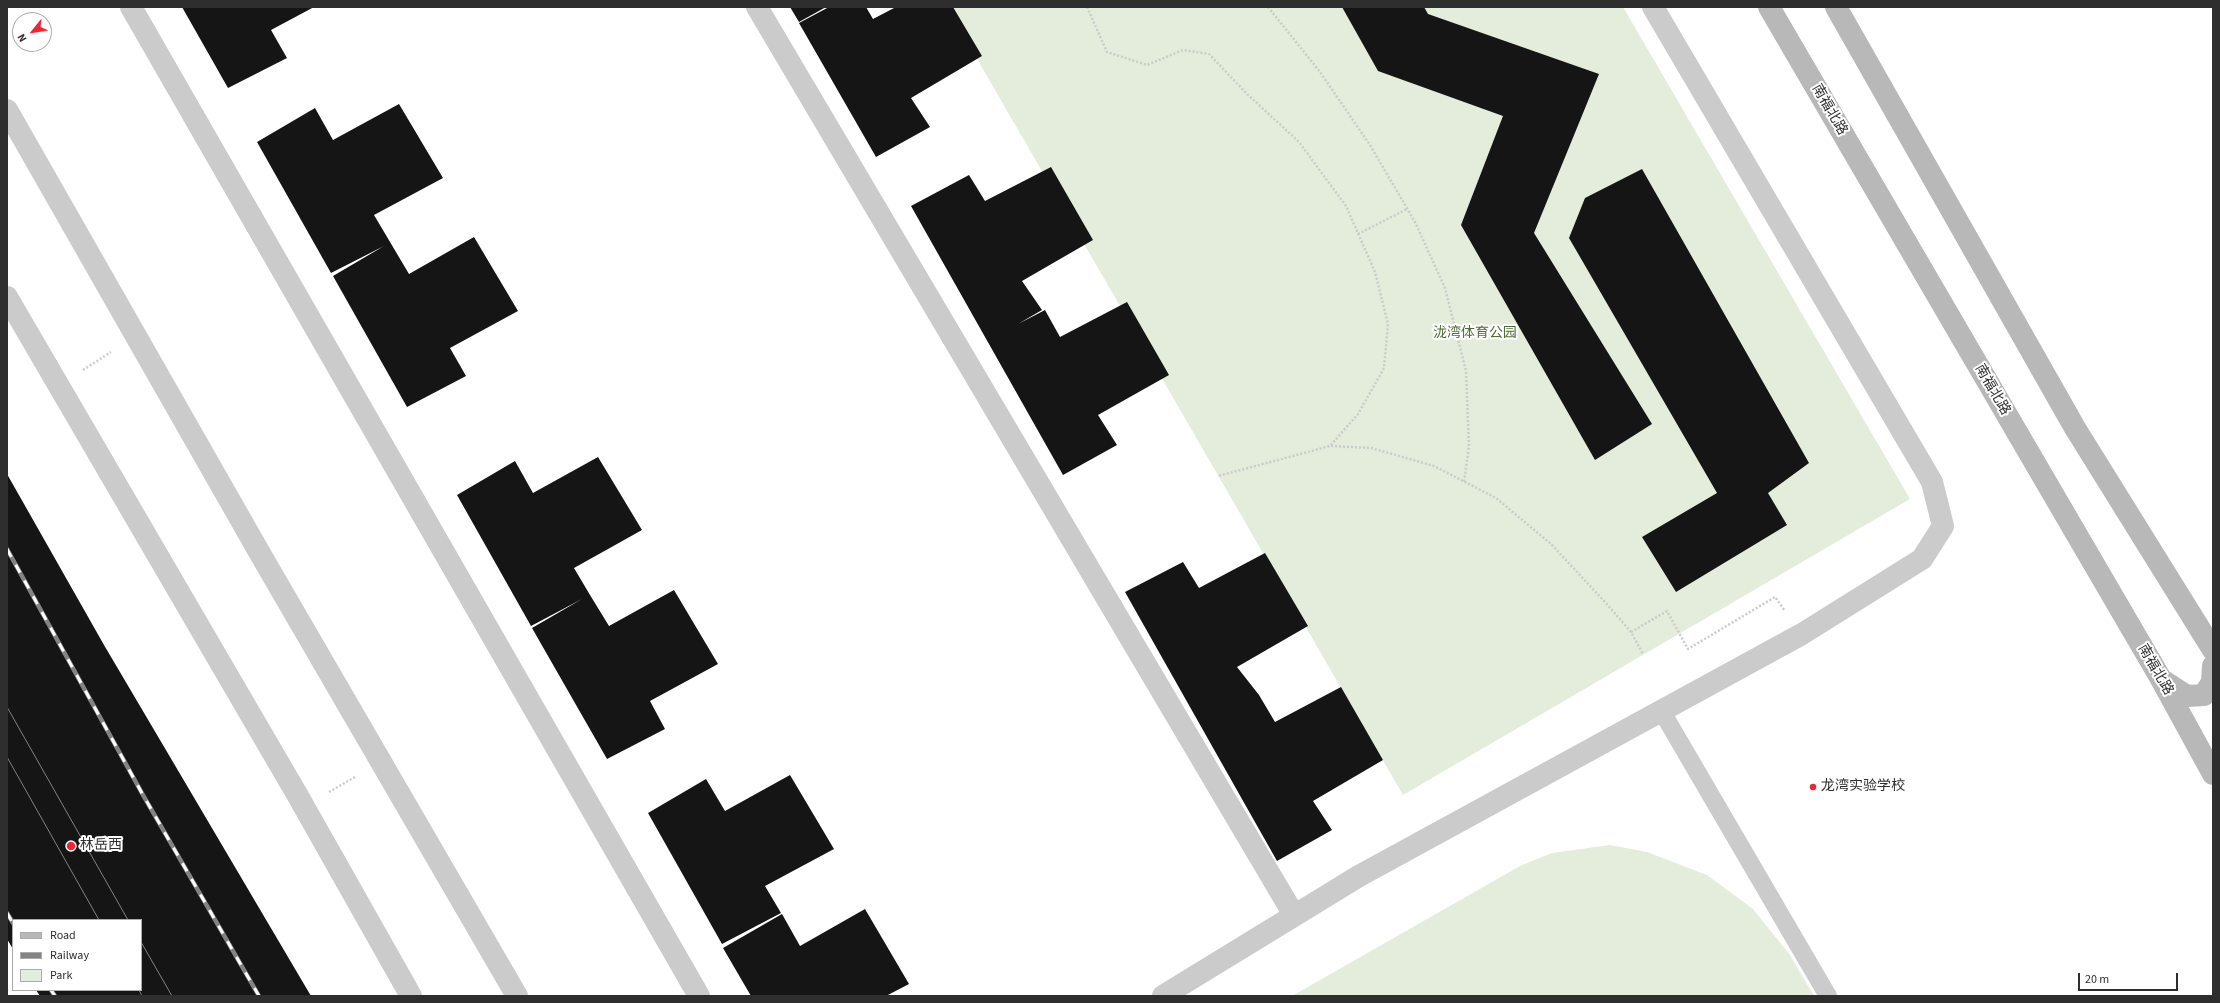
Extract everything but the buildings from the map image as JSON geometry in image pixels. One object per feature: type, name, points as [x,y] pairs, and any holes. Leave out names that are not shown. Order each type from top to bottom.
[{"type":"street","points":[[131,7],[699,996]]},
{"type":"street","points":[[757,7],[1294,916]]},
{"type":"street","points":[[1163,996],[1359,876],[1802,634],[1922,559],[1943,526],[1932,482],[1653,7]]},
{"type":"street","name":"南福北路","points":[[1769,7],[2161,679],[2213,774]]},
{"type":"street","points":[[1836,7],[2075,428],[2213,650]]},
{"type":"street","points":[[7,110],[262,557],[517,996]]},
{"type":"street","points":[[7,297],[298,796],[411,996]]},
{"type":"street","points":[[2161,679],[2187,696],[2204,695],[2212,682],[2213,666]]},
{"type":"lane","points":[[1661,710],[1828,996]]},
{"type":"path","points":[[1088,7],[1107,52],[1147,65],[1183,50],[1209,54],[1247,94],[1300,142],[1346,206],[1375,272],[1388,324],[1384,368],[1358,414],[1330,446]]},
{"type":"path","points":[[1268,7],[1320,72],[1370,145],[1407,209],[1445,288],[1466,371],[1469,446],[1464,482]]},
{"type":"path","points":[[1358,234],[1407,209]]},
{"type":"path","points":[[59,385],[117,349]]},
{"type":"path","points":[[1218,476],[1330,446],[1371,448],[1434,466],[1496,498],[1551,544],[1606,602],[1630,632],[1643,654]]},
{"type":"path","points":[[1630,632],[1667,611],[1688,649],[1775,597]]},
{"type":"green space","name":"泷湾体育公园","points":[[947,7],[1623,7],[1910,499],[1403,795]]},
{"type":"green space","points":[[1610,845],[1647,852],[1707,875],[1753,909],[1790,955],[1814,996],[1292,996],[1520,866],[1552,853]]},
{"type":"tram line","points":[[7,707],[127,919]]},
{"type":"tram line","points":[[7,757],[98,919]]},
{"type":"tram line","points":[[142,944],[172,996]]},
{"type":"tram line","points":[[140,991],[142,996]]},
{"type":"railway","points":[[7,549],[143,795],[259,996]]},
{"type":"railway","points":[[7,913],[12,921]]},
{"type":"railway","points":[[52,991],[55,996]]},
{"type":"place","name":"龙湾实验学校","points":[[1813,787]]},
{"type":"place","name":"林岳西","points":[[71,846]]}]
